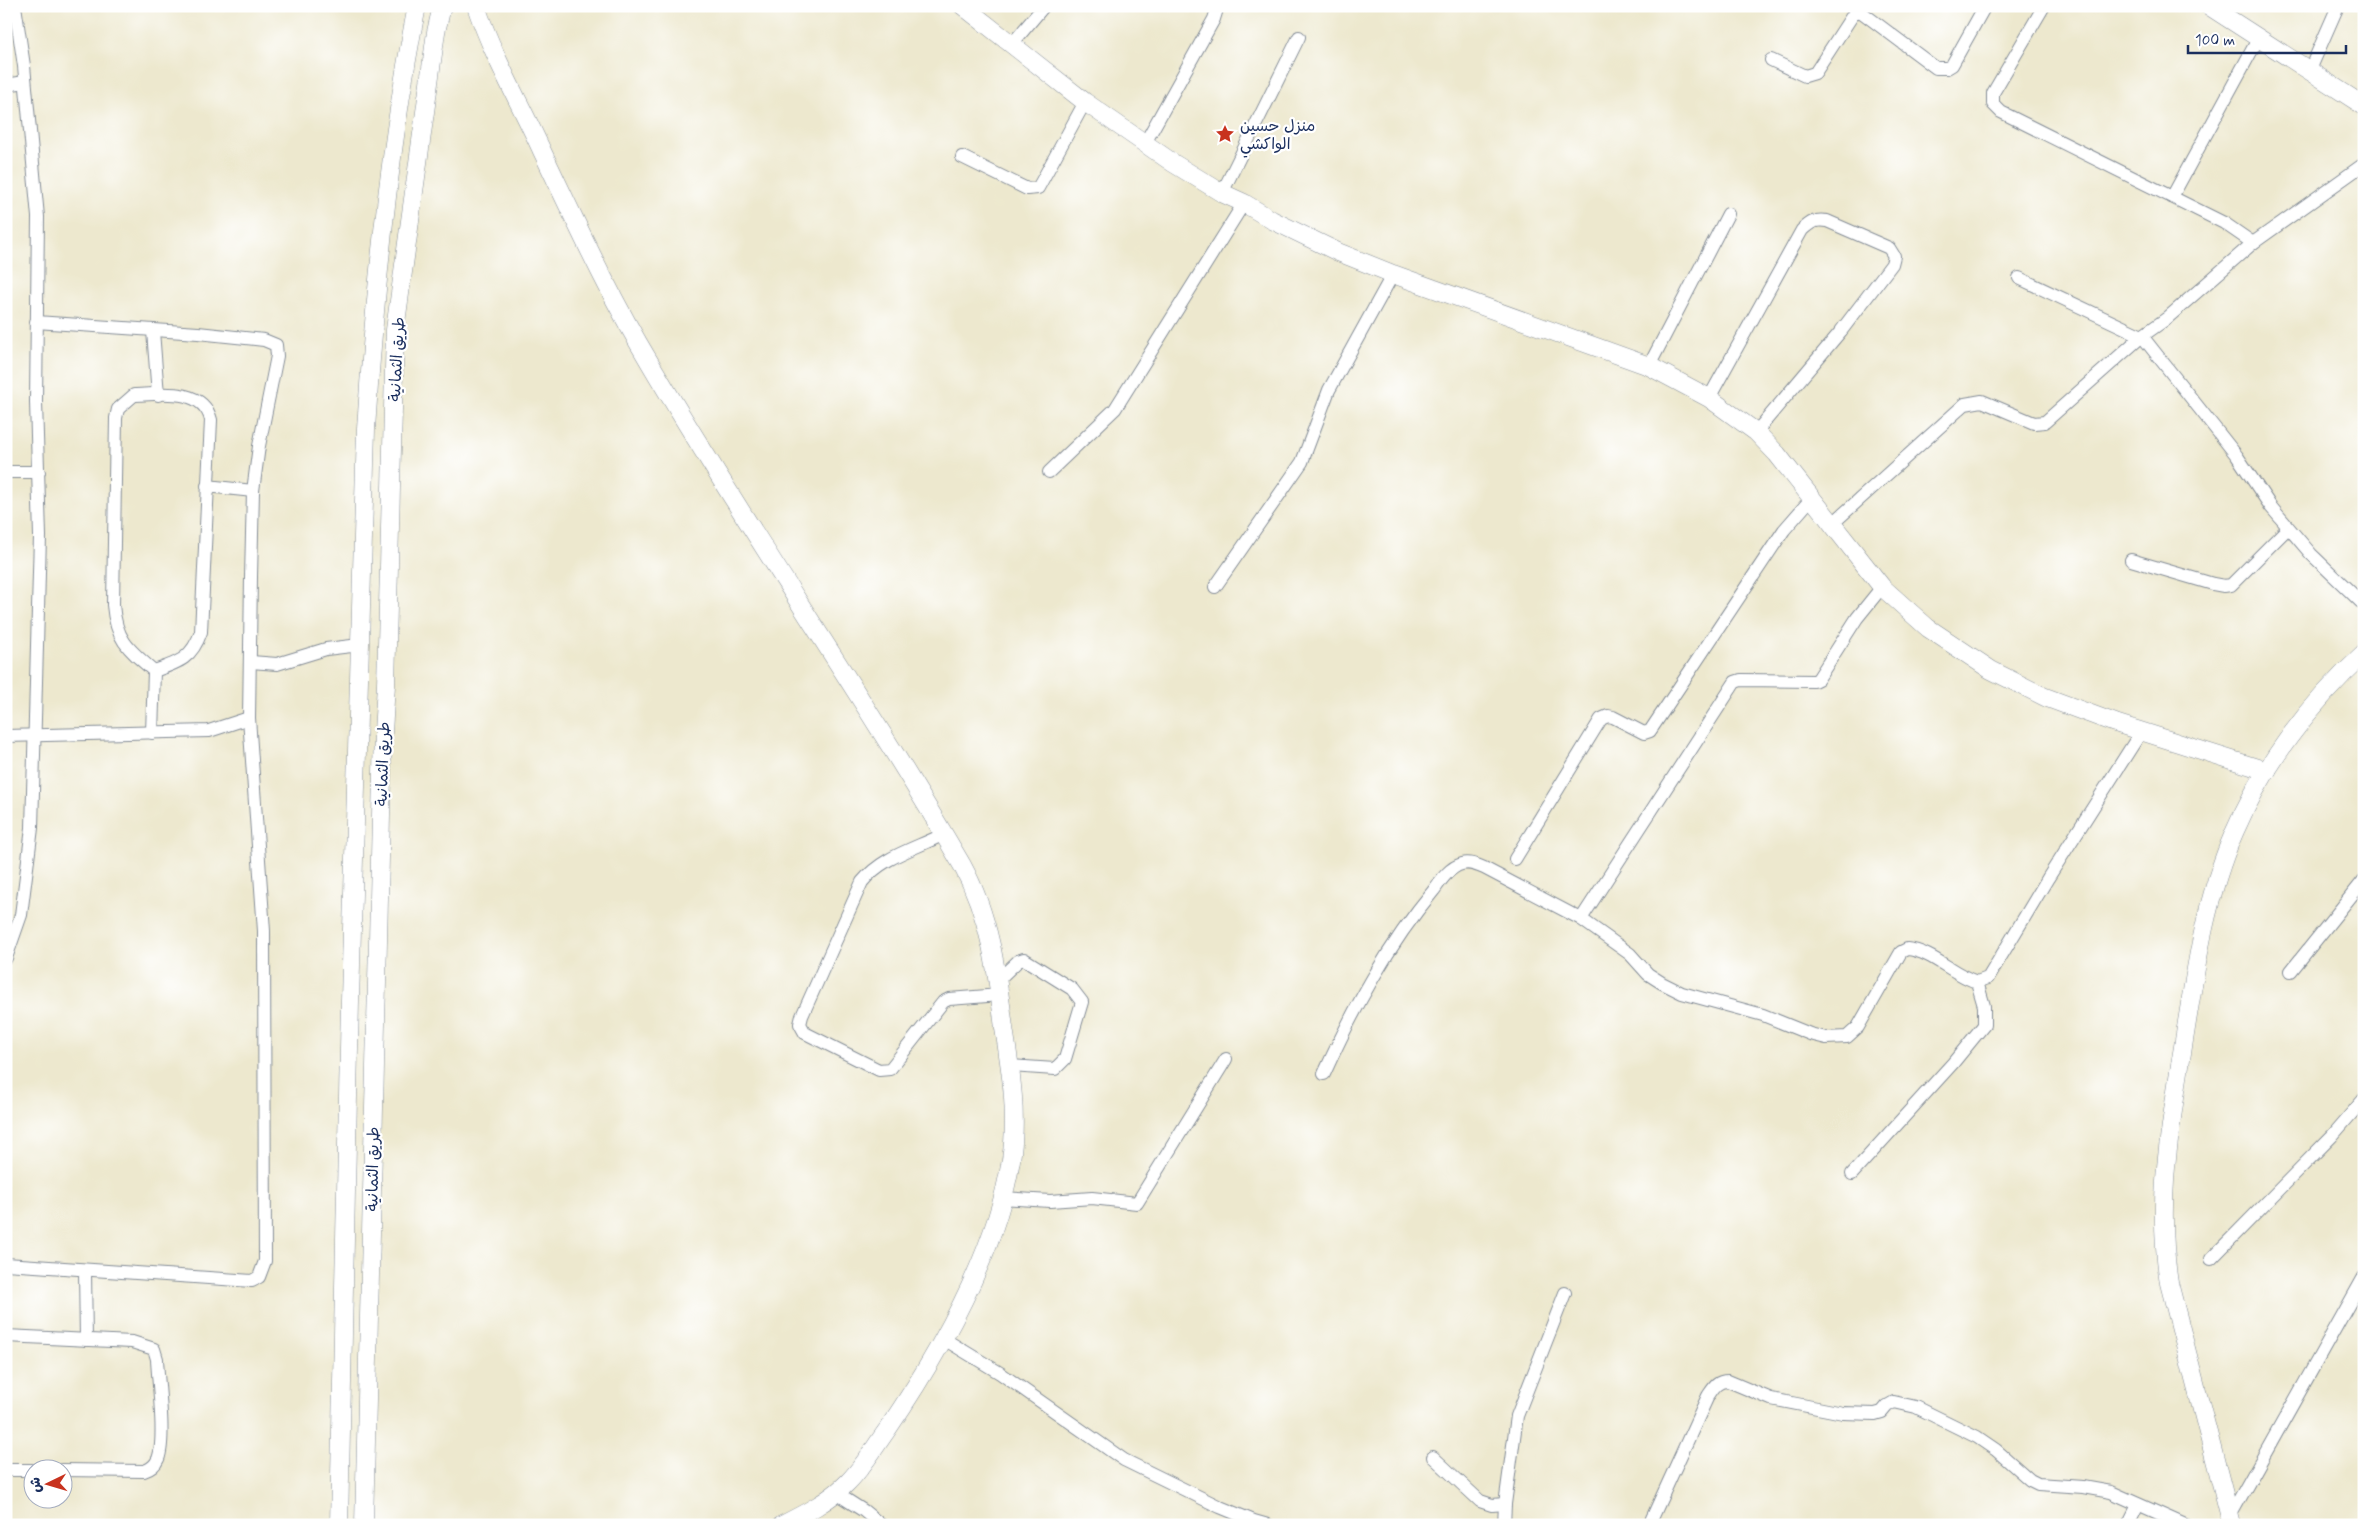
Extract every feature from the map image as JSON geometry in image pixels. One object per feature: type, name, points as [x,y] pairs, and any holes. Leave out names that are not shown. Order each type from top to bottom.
[{"type":"street","points":[[6,958],[21,915],[32,828],[38,594],[39,472],[36,322],[38,217],[25,82],[15,6]]},
{"type":"street","points":[[339,1525],[366,430],[374,322],[388,183],[417,6]]},
{"type":"street","name":"طريق الثمانية","points":[[364,1525],[383,732],[386,685],[395,330],[435,41],[442,6]]},
{"type":"street","points":[[476,6],[584,239],[649,362],[944,834],[972,883],[994,953],[1010,1066],[1014,1119],[1010,1161],[1002,1198],[980,1262],[944,1339],[917,1384],[866,1460],[853,1477],[836,1493],[782,1525]]},
{"type":"street","points":[[963,6],[1085,102],[1174,164],[1222,193],[1244,203],[1300,235],[1393,274],[1648,366],[1709,398],[1756,432],[1777,454],[1831,526],[1882,587],[1928,628],[1991,670],[2046,698],[2142,732],[2267,771]]},
{"type":"street","points":[[1012,44],[1044,6]]},
{"type":"street","points":[[1145,143],[1214,18],[1218,6]]},
{"type":"street","points":[[1771,60],[1805,76],[1815,73],[1854,12],[1860,11],[1936,68],[1947,68],[1952,65],[1985,6]]},
{"type":"street","points":[[2044,6],[1994,93],[1993,104],[2001,112],[2224,223],[2253,243]]},
{"type":"street","points":[[2209,6],[2364,106]]},
{"type":"street","points":[[2309,72],[2338,6]]},
{"type":"street","points":[[1222,193],[1299,37]]},
{"type":"street","points":[[2172,197],[2258,39]]},
{"type":"street","points":[[6,85],[25,82]]},
{"type":"street","points":[[962,157],[1027,189],[1038,188],[1085,102]]},
{"type":"street","points":[[1831,526],[1965,404],[1982,402],[2034,423],[2045,422],[2142,336],[2166,319],[2253,243],[2364,164]]},
{"type":"street","points":[[1049,472],[1115,409],[1244,203]]},
{"type":"street","points":[[1648,366],[1728,214]]},
{"type":"street","points":[[1709,398],[1802,230],[1810,222],[1816,220],[1827,221],[1889,248],[1894,256],[1892,264],[1841,331],[1756,432]]},
{"type":"street","points":[[1214,586],[1302,462],[1329,390],[1393,274]]},
{"type":"street","points":[[2020,278],[2142,336],[2237,456],[2271,508],[2288,528],[2364,604]]},
{"type":"street","points":[[6,1264],[85,1271],[252,1281],[259,1277],[263,1269],[264,931],[249,718],[252,491],[277,356],[276,345],[264,340],[36,322]]},
{"type":"street","points":[[153,331],[158,394]]},
{"type":"street","points":[[158,394],[190,396],[200,401],[208,410],[211,420],[201,632],[190,655],[176,664],[154,670],[125,645],[116,627],[113,605],[116,418],[118,409],[134,396],[158,394]]},
{"type":"street","points":[[6,472],[39,472]]},
{"type":"street","points":[[208,486],[252,491]]},
{"type":"street","points":[[1515,859],[1601,719],[1608,716],[1613,717],[1644,733],[1650,732],[1784,530],[1811,499]]},
{"type":"street","points":[[2131,560],[2213,584],[2231,585],[2288,528]]},
{"type":"street","points":[[1581,919],[1735,682],[1741,680],[1814,681],[1818,679],[1857,618],[1882,587]]},
{"type":"street","points":[[251,662],[277,664],[326,649],[360,645]]},
{"type":"street","points":[[2231,1520],[2169,1282],[2163,1248],[2163,1183],[2187,1022],[2206,921],[2233,834],[2267,771],[2314,705],[2361,663]]},
{"type":"street","points":[[152,733],[154,670]]},
{"type":"street","points":[[6,736],[33,737],[216,730],[249,718]]},
{"type":"street","points":[[1324,1074],[1340,1039],[1384,958],[1413,915],[1440,882],[1455,868],[1469,864],[1484,868],[1581,919],[1630,954],[1648,974],[1682,993],[1763,1015],[1810,1034],[1826,1038],[1847,1037],[1858,1027],[1901,952],[1907,949],[1919,952],[1967,979],[1977,982],[1988,978],[2048,878],[2142,732]]},
{"type":"street","points":[[944,834],[888,859],[872,870],[862,882],[802,1016],[802,1028],[813,1037],[879,1070],[886,1071],[890,1069],[943,1002],[999,988],[1018,962],[1024,959],[1072,989],[1082,1002],[1065,1059],[1060,1065],[1055,1069],[1010,1066]]},
{"type":"street","points":[[2291,971],[2363,884]]},
{"type":"street","points":[[1852,1174],[1954,1063],[1984,1025],[1984,1006],[1977,982]]},
{"type":"street","points":[[1002,1198],[1050,1201],[1092,1198],[1137,1203],[1226,1059]]},
{"type":"street","points":[[2211,1259],[2325,1144],[2364,1099]]},
{"type":"street","points":[[85,1271],[86,1340]]},
{"type":"street","points":[[2231,1520],[2364,1277]]},
{"type":"street","points":[[1504,1525],[1504,1504],[1517,1416],[1565,1293]]},
{"type":"street","points":[[6,1336],[132,1342],[154,1349],[157,1359],[160,1435],[158,1458],[155,1466],[144,1471],[72,1470]]},
{"type":"street","points":[[944,1339],[1000,1373],[1124,1460],[1220,1506],[1268,1525]]},
{"type":"street","points":[[1649,1525],[1708,1396],[1715,1385],[1721,1381],[1728,1381],[1771,1399],[1843,1413],[1875,1414],[1882,1412],[1894,1402],[1916,1407],[1977,1437],[1996,1450],[2030,1480],[2038,1484],[2100,1489],[2124,1496],[2138,1505],[2185,1525]]},
{"type":"street","points":[[1433,1457],[1480,1500],[1492,1505],[1504,1504]]},
{"type":"street","points":[[6,1470],[22,1470]]},
{"type":"street","points":[[836,1493],[864,1511],[881,1525]]},
{"type":"street","points":[[2128,1525],[2138,1505]]},
{"type":"place","name":"منزل حسين الواكشي","points":[[1225,134]]}]
